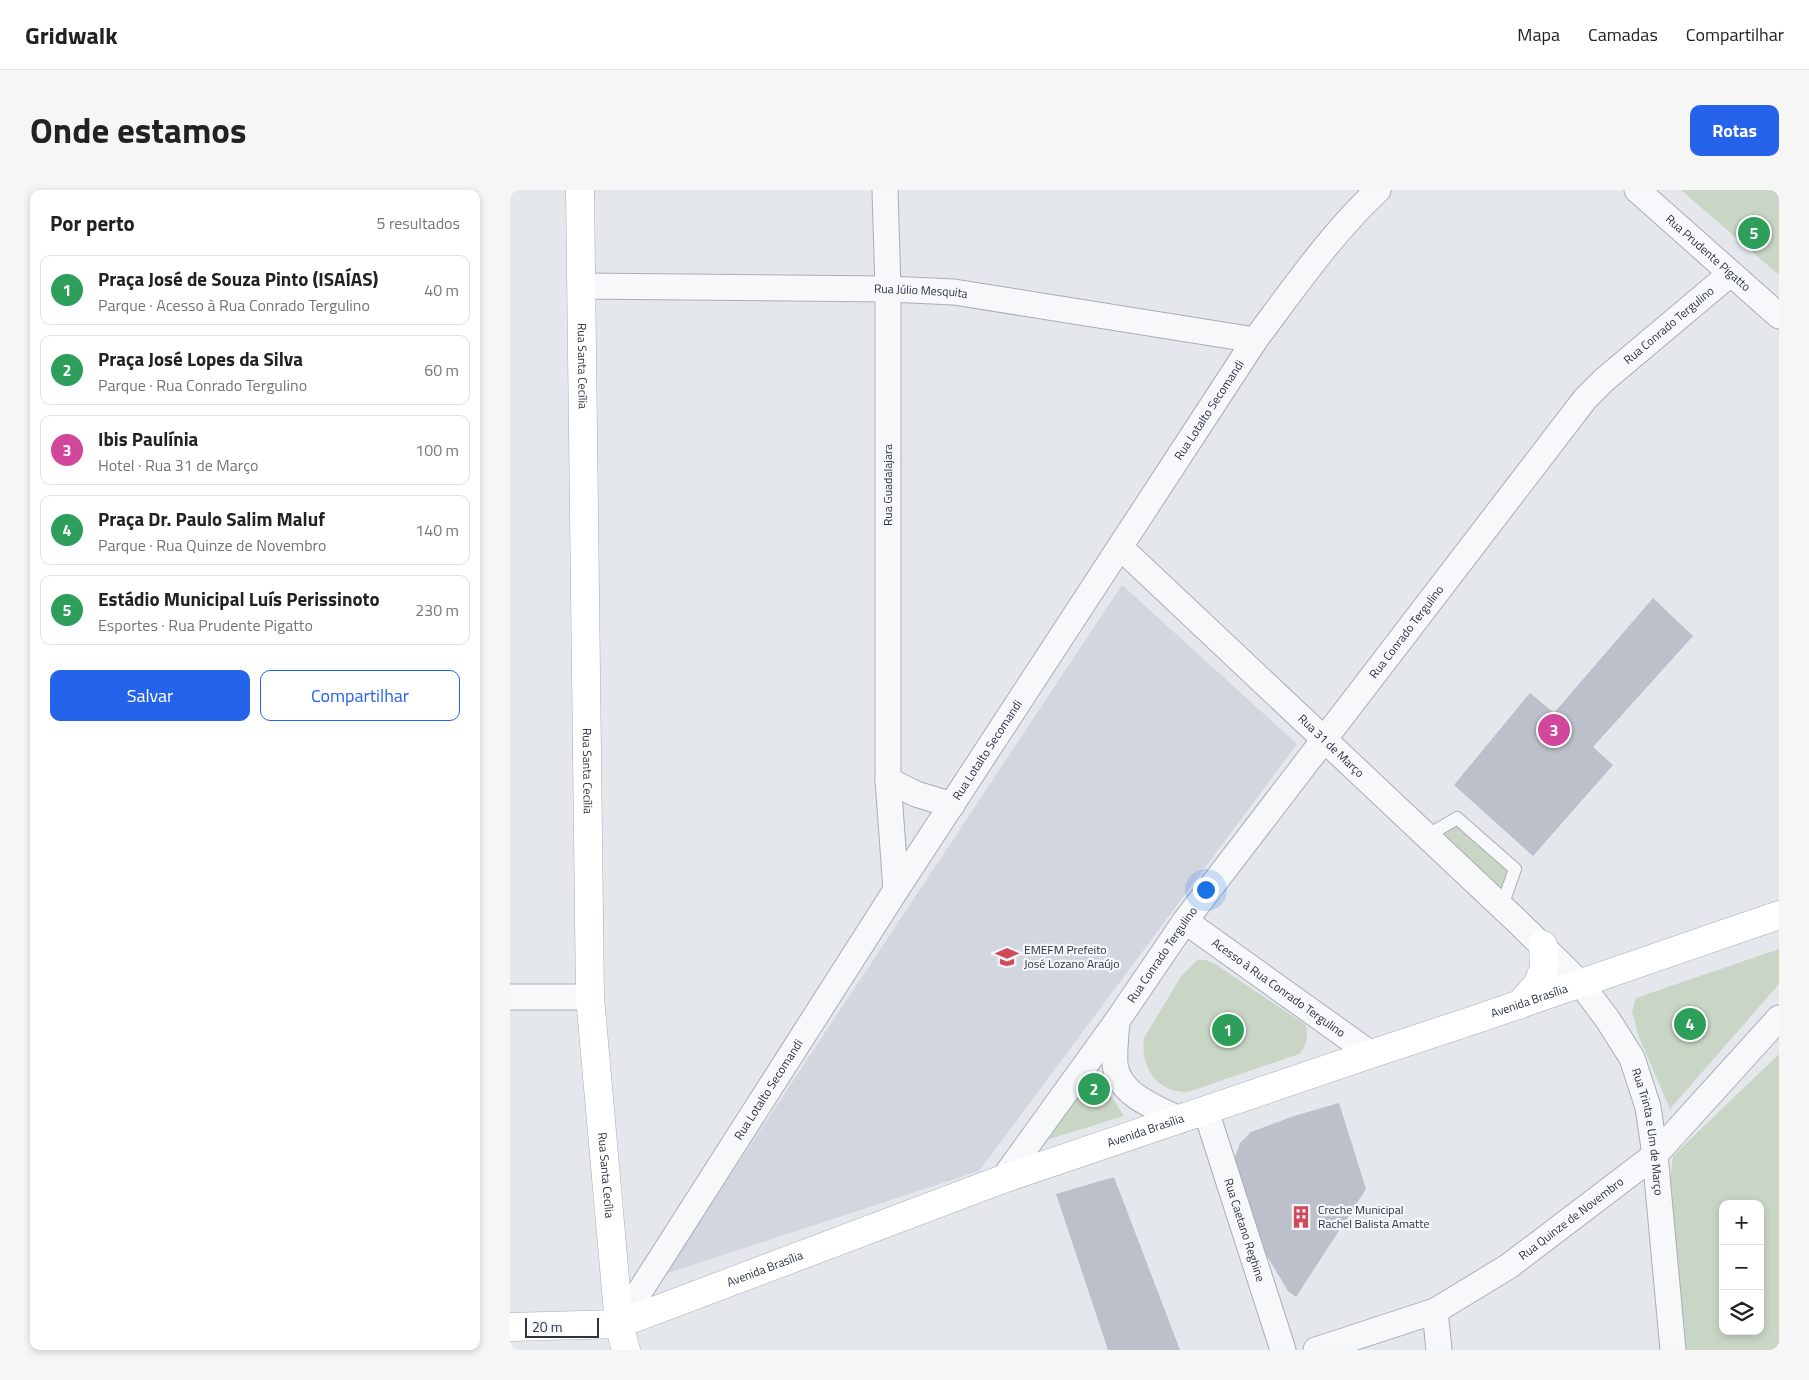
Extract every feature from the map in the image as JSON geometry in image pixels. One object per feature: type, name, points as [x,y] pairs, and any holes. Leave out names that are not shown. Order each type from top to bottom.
[{"type":"main road","name":"Rua Santa Cecília","points":[[580,190],[590,997],[619,1324],[626,1350]]},
{"type":"main road","name":"Avenida Brasília","points":[[510,1327],[619,1324],[1003,1179],[1779,915]]},
{"type":"main road","points":[[1518,1005],[1537,985],[1544,968],[1543,945]]},
{"type":"street","name":"Rua Guadalajara","points":[[885,190],[888,289],[888,780],[896,890]]},
{"type":"street","name":"Rua Lotalto Secomandi","points":[[619,1324],[896,890],[1255,340],[1312,264],[1360,207],[1378,190]]},
{"type":"street","name":"Rua Prudente Pigatto","points":[[1637,190],[1779,316]]},
{"type":"street","name":"Rua Conrado Tergulino","points":[[1003,1179],[1117,1021],[1185,921],[1585,399],[1604,380],[1730,274]]},
{"type":"street","name":"Rua Júlio Mesquita","points":[[582,286],[888,289],[954,292],[1255,340]]},
{"type":"street","name":"Rua 31 de Março","points":[[1120,547],[1543,945]]},
{"type":"street","points":[[888,780],[916,794],[952,805]]},
{"type":"street","name":"Acesso à Rua Conrado Tergulino","points":[[1185,921],[1371,1054]]},
{"type":"street","name":"Rua Trinta e Um de Março","points":[[1543,945],[1580,984],[1608,1020],[1632,1058],[1648,1107],[1655,1155],[1673,1350]]},
{"type":"street","points":[[510,996],[590,997]]},
{"type":"street","name":"Rua Quinze de Novembro","points":[[1316,1350],[1435,1311],[1509,1266],[1655,1155],[1779,1018]]},
{"type":"street","points":[[1117,1021],[1115,1065],[1121,1079],[1136,1098],[1181,1120]]},
{"type":"street","name":"Rua Caetano Reghine","points":[[1206,1111],[1283,1350]]},
{"type":"street","points":[[1435,1311],[1439,1350]]},
{"type":"lane","points":[[1428,836],[1457,818],[1515,869],[1502,906]]},
{"type":"shaded area","name":"EMEFM Prefeito José Lozano Araújo","points":[[1122,585],[1297,744],[979,1171],[665,1274]]},
{"type":"green space","points":[[1681,190],[1779,190],[1779,275]]},
{"type":"green space","points":[[1458,820],[1512,869],[1501,901],[1431,837]]},
{"type":"green space","points":[[1779,949],[1779,984],[1670,1109],[1639,1037],[1632,1011],[1636,998]]},
{"type":"green space","points":[[1197,960],[1206,960],[1215,964],[1306,1025],[1306,1041],[1304,1048],[1299,1054],[1188,1092],[1167,1088],[1159,1083],[1148,1068],[1145,1059],[1143,1049],[1144,1038],[1182,975]]},
{"type":"green space","points":[[1779,1054],[1779,1350],[1685,1350],[1669,1186],[1673,1156]]},
{"type":"green space","points":[[1094,1071],[1124,1116],[1049,1139]]},
{"type":"building","points":[[1653,598],[1693,636],[1593,747],[1613,765],[1533,856],[1454,785],[1530,693],[1554,713]]},
{"type":"building","name":"Creche Municipal Rachel Balista Amatte","points":[[1339,1103],[1366,1189],[1296,1297],[1288,1291],[1267,1256],[1241,1182],[1235,1157],[1240,1143],[1251,1132],[1294,1116]]},
{"type":"building","points":[[1114,1177],[1180,1350],[1108,1350],[1056,1194]]},
{"type":"place","name":"Estádio Municipal Luís Perissinoto","points":[[1754,233]]},
{"type":"place","name":"Ibis Paulínia","points":[[1554,730]]},
{"type":"place","name":"EMEFM Prefeito José Lozano Araújo","points":[[1007,957]]},
{"type":"place","name":"Praça Dr. Paulo Salim Maluf","points":[[1690,1024]]},
{"type":"place","name":"Praça José de Souza Pinto (ISAÍAS)","points":[[1228,1030]]},
{"type":"place","name":"Praça José Lopes da Silva","points":[[1094,1089]]},
{"type":"place","name":"Creche Municipal Rachel Balista Amatte","points":[[1301,1217]]}]
